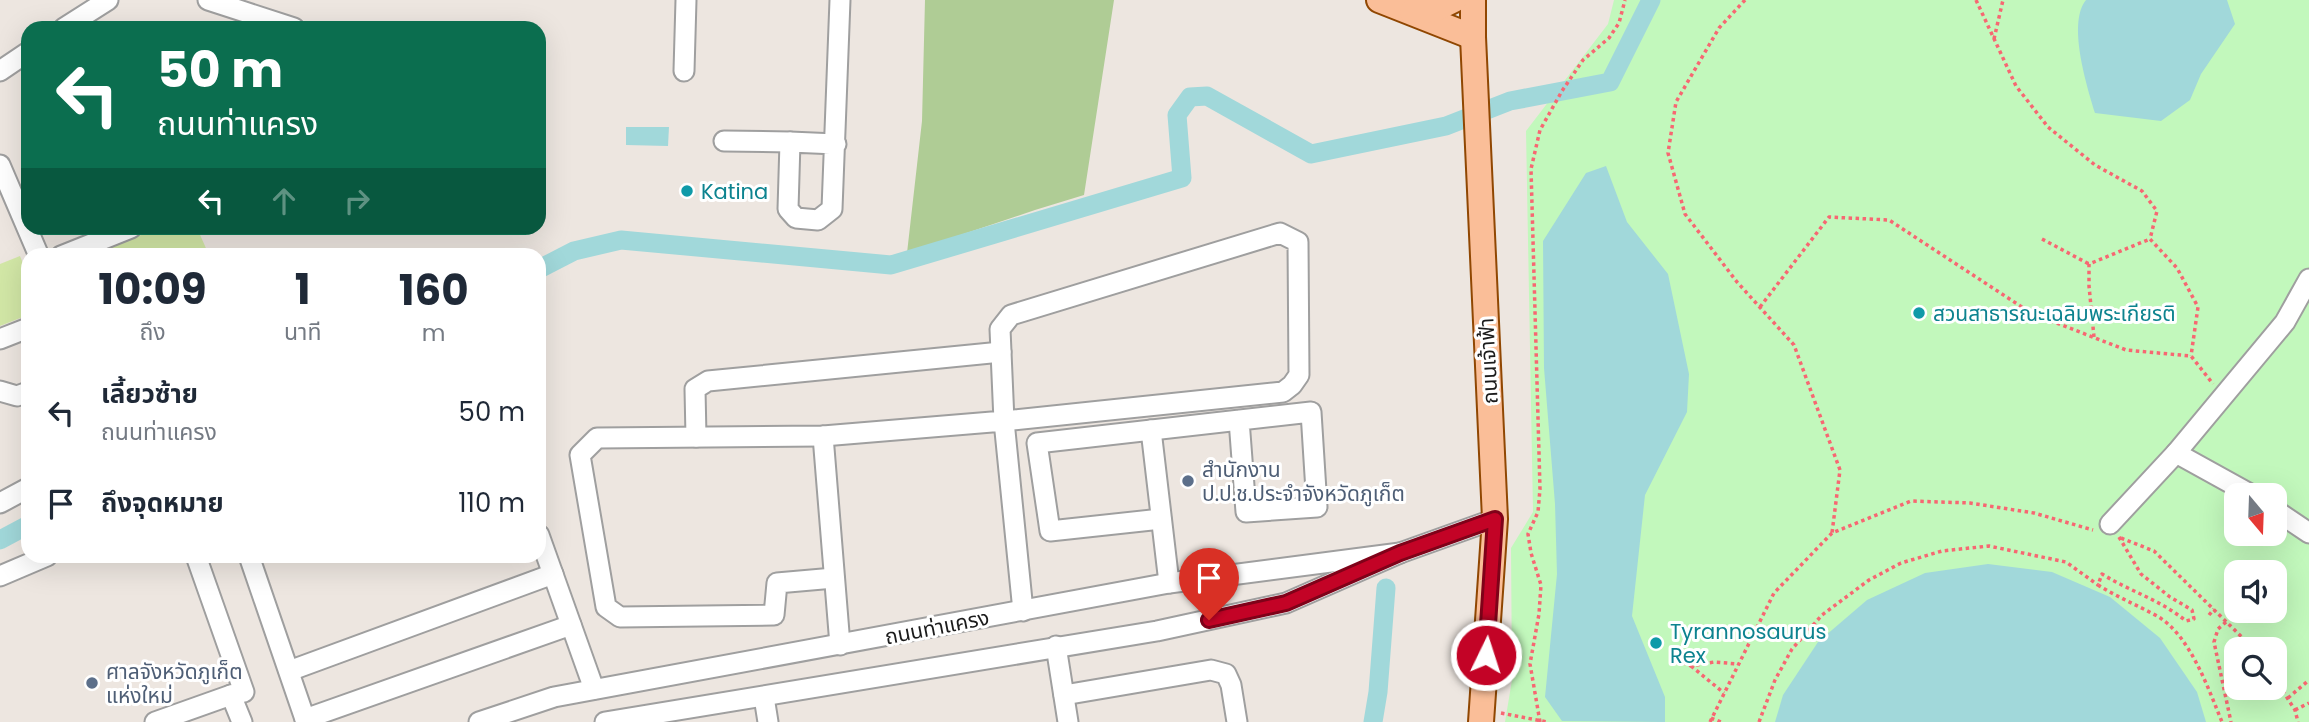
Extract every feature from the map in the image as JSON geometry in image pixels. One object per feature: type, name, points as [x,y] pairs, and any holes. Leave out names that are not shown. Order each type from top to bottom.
[{"type":"main road","points":[[1379,0],[1473,37]]},
{"type":"main road","points":[[1411,12],[1436,9],[1454,0]]},
{"type":"main road","name":"ถนนเจ้าฟ้า","points":[[1473,0],[1495,519],[1482,716]]},
{"type":"street","points":[[79,21],[108,0]]},
{"type":"street","points":[[208,0],[272,21]]},
{"type":"street","points":[[684,71],[686,0]]},
{"type":"street","points":[[790,142],[788,209],[796,218],[818,220],[832,209],[840,0]]},
{"type":"street","points":[[0,71],[21,57]]},
{"type":"street","points":[[724,141],[835,144]]},
{"type":"street","points":[[0,165],[21,215]]},
{"type":"street","points":[[834,578],[777,583],[774,615],[620,617],[606,607],[580,455],[597,438],[823,436],[1004,421],[1283,392],[1299,375],[1298,242],[1280,233],[1011,315],[1000,329],[1004,421],[1023,611]]},
{"type":"street","points":[[81,248],[114,235]]},
{"type":"street","points":[[2108,530],[2285,322],[2309,279]]},
{"type":"street","points":[[0,339],[21,331]]},
{"type":"street","points":[[696,437],[695,389],[708,381],[1001,352]]},
{"type":"street","points":[[0,391],[17,396],[21,395]]},
{"type":"street","points":[[1161,519],[1049,531],[1037,443],[1239,420],[1311,412],[1317,507],[1247,512],[1239,420]]},
{"type":"street","points":[[1152,430],[1169,583]]},
{"type":"street","points":[[823,436],[840,645]]},
{"type":"street","points":[[2176,453],[2230,483]]},
{"type":"street","points":[[0,503],[21,492]]},
{"type":"street","points":[[2287,518],[2309,533]]},
{"type":"street","name":"ถนนท่าแครง","points":[[605,722],[1157,631],[1286,603],[1400,553],[1495,519]]},
{"type":"street","name":"ถนนท่าแครง","points":[[479,722],[554,697],[1169,583],[1400,553]]},
{"type":"street","points":[[546,554],[594,690]]},
{"type":"street","points":[[0,576],[31,563]]},
{"type":"street","points":[[155,722],[244,692],[198,563]]},
{"type":"street","points":[[251,563],[306,720],[571,625]]},
{"type":"street","points":[[289,671],[553,574]]},
{"type":"street","points":[[1056,646],[1068,722]]},
{"type":"street","points":[[1064,695],[1212,670],[1226,674],[1231,685],[1237,722]]},
{"type":"street","points":[[231,695],[242,722]]},
{"type":"street","points":[[764,697],[768,722]]},
{"type":"path","points":[[1540,721],[1530,664],[1541,585],[1528,534],[1538,512],[1540,489],[1531,169],[1540,130],[1583,60],[1609,38],[1619,23],[1625,0]]},
{"type":"path","points":[[1745,0],[1718,27],[1676,102],[1668,153],[1685,214],[1737,282],[1794,345],[1840,470],[1832,533]]},
{"type":"path","points":[[1976,0],[2016,86],[2048,127],[2095,165],[2142,191],[2157,211],[2150,239]]},
{"type":"path","points":[[1994,41],[2003,0]]},
{"type":"path","points":[[1760,307],[1829,216],[1889,220],[2031,313],[2126,350],[2191,356]]},
{"type":"path","points":[[2042,239],[2089,264]]},
{"type":"path","points":[[2089,264],[2150,239]]},
{"type":"path","points":[[2150,239],[2177,268],[2198,307],[2191,356],[2222,397]]},
{"type":"path","points":[[2089,264],[2094,337]]},
{"type":"path","points":[[1721,722],[1710,720],[1774,593],[1832,533],[1911,502],[1970,503],[2034,513],[2108,530],[2154,551],[2224,620]]},
{"type":"path","points":[[2098,585],[2102,574],[2121,586],[2160,602],[2186,621],[2194,619],[2192,610],[2170,597],[2141,573],[2108,530]]},
{"type":"path","points":[[1759,722],[1775,680],[1792,649],[1822,615],[1869,580],[1901,563],[1942,551],[1989,546],[2066,562],[2119,598],[2159,617],[2187,645],[2222,722]]},
{"type":"path","points":[[2209,615],[2214,610]]},
{"type":"path","points":[[2225,623],[2218,629],[2214,642],[2231,722]]},
{"type":"path","points":[[2227,623],[2242,637]]},
{"type":"path","points":[[1670,657],[1691,666],[1724,693]]},
{"type":"path","points":[[1691,666],[1714,662],[1738,664]]},
{"type":"path","points":[[2298,722],[2288,698],[2309,680]]},
{"type":"path","points":[[2295,710],[2309,703]]},
{"type":"path","points":[[1482,716],[1547,722]]},
{"type":"green space","points":[[925,0],[1114,0],[1084,195],[907,253],[922,121]]},
{"type":"green space","name":"สวนสาธารณะเฉลิมพระเกียรติ","points":[[1614,0],[2309,0],[2309,722],[1505,722],[1512,680],[1511,548],[1533,512],[1526,131],[1608,24]]},
{"type":"green space","points":[[141,235],[200,235],[206,248],[108,248]]},
{"type":"green space","points":[[20,256],[21,258],[21,318],[0,326],[0,264]]},
{"type":"water","points":[[2086,0],[2227,0],[2235,24],[2201,74],[2190,100],[2161,121],[2095,113],[2078,39],[2078,24]]},
{"type":"water","points":[[626,127],[669,127],[668,146],[626,145]]},
{"type":"water","points":[[1606,166],[1627,222],[1668,274],[1689,374],[1687,412],[1645,495],[1632,616],[1665,697],[1665,722],[1562,721],[1545,697],[1557,574],[1555,504],[1544,368],[1543,241],[1586,173]]},
{"type":"water","points":[[1988,564],[2052,572],[2110,597],[2160,638],[2197,692],[2206,722],[1775,722],[1783,695],[1818,642],[1867,600],[1925,573]]},
{"type":"waterway","points":[[546,265],[574,251],[621,240],[891,265],[1182,178],[1177,115],[1190,97],[1207,96],[1311,154],[1446,126],[1510,101],[1610,82],[1651,0]]},
{"type":"waterway","points":[[0,540],[21,529]]},
{"type":"waterway","points":[[1373,722],[1386,588]]},
{"type":"place","name":"Katina","points":[[687,191]]},
{"type":"place","name":"สวนสาธารณะเฉลิมพระเกียรติ","points":[[1919,313]]},
{"type":"place","name":"สำนักงาน ป.ป.ช.ประจำจังหวัดภูเก็ต","points":[[1188,481]]},
{"type":"place","name":"Tyrannosaurus Rex","points":[[1656,643]]},
{"type":"place","name":"ศาลจังหวัดภูเก็ต แห่งใหม่","points":[[92,683]]},
{"type":"route","points":[[1209,620],[1286,603],[1400,553],[1495,519],[1486,655]]}]
